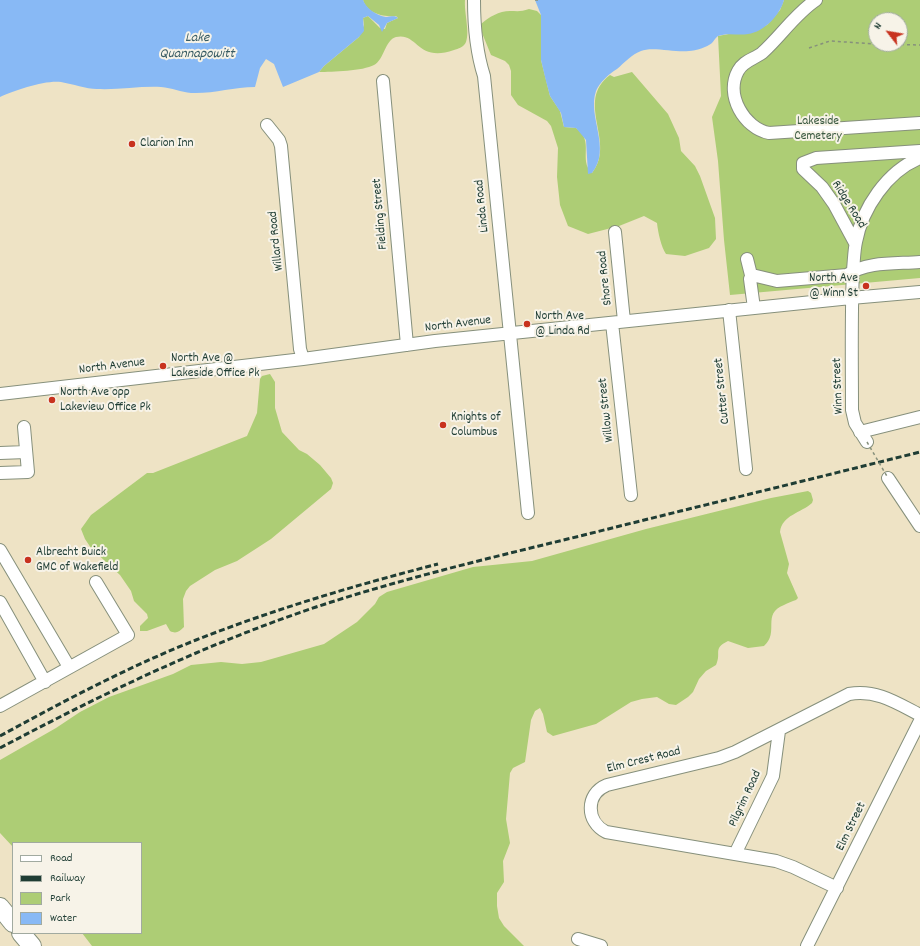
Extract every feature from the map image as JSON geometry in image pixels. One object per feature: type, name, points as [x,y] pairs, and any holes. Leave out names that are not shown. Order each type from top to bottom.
[{"type":"highway","points":[[0,907],[12,922]]},
{"type":"highway","points":[[22,934],[32,946]]},
{"type":"street","name":"Linda Road","points":[[474,0],[474,29],[477,55],[484,76],[528,513]]},
{"type":"street","points":[[816,0],[807,6],[765,50],[743,64],[737,71],[735,81],[735,97],[740,112],[750,124],[758,131],[769,133],[920,123]]},
{"type":"street","name":"Fielding Street","points":[[383,81],[407,346]]},
{"type":"street","name":"Willard Road","points":[[267,125],[279,140],[281,146],[303,359]]},
{"type":"street","name":"Ridge Road","points":[[856,243],[834,204],[822,187],[803,169],[802,164],[804,161],[816,158],[920,151]]},
{"type":"street","name":"Winn Street","points":[[864,437],[855,423],[852,410],[851,298],[856,243],[867,211],[875,197],[894,175],[920,158]]},
{"type":"street","name":"Shore Road","points":[[615,232],[624,321]]},
{"type":"street","points":[[747,259],[751,275],[750,278],[754,308]]},
{"type":"street","points":[[751,275],[777,281],[848,275],[853,270],[868,266],[920,262]]},
{"type":"street","name":"North Avenue","points":[[0,394],[303,359],[510,333],[920,292]]},
{"type":"street","name":"Cutter Street","points":[[729,310],[746,469]]},
{"type":"street","name":"Willow Street","points":[[612,323],[631,495]]},
{"type":"street","points":[[864,437],[920,417]]},
{"type":"street","points":[[0,474],[28,472],[24,426]]},
{"type":"street","points":[[0,453],[26,452]]},
{"type":"street","points":[[888,478],[920,526]]},
{"type":"street","points":[[0,550],[69,667]]},
{"type":"street","points":[[0,706],[128,635],[96,582]]},
{"type":"street","points":[[0,602],[45,682]]},
{"type":"street","name":"Elm Crest Road","points":[[837,888],[787,864],[606,832],[596,825],[592,818],[590,809],[591,801],[597,791],[607,785],[719,758],[735,752],[779,731],[838,698],[856,693],[868,692],[881,695],[920,715]]},
{"type":"street","name":"Elm Street","points":[[807,946],[920,721]]},
{"type":"street","name":"Pilgrim Road","points":[[735,854],[772,776],[779,731]]},
{"type":"street","points":[[578,939],[601,946]]},
{"type":"path","points":[[809,48],[830,41],[868,43]]},
{"type":"path","points":[[908,45],[920,45]]},
{"type":"path","points":[[864,437],[888,478]]},
{"type":"green space","points":[[363,0],[465,0],[467,33],[466,42],[457,49],[442,53],[432,53],[409,39],[396,37],[389,42],[380,59],[374,65],[355,70],[319,72],[324,66],[359,37],[364,25],[363,18],[368,16],[380,28],[385,29],[387,23],[398,18],[396,16],[376,14],[368,9]]},
{"type":"green space","name":"Lakeside Cemetery","points":[[784,0],[920,0],[920,278],[730,295],[718,161],[712,117],[721,96],[718,36],[734,33],[742,34],[767,25],[780,10]]},
{"type":"green space","points":[[529,9],[537,11],[541,15],[541,60],[550,96],[560,111],[564,127],[576,128],[582,133],[585,139],[586,162],[588,168],[592,173],[598,161],[600,148],[595,110],[596,97],[600,86],[610,75],[614,77],[632,72],[668,114],[679,138],[681,151],[695,166],[700,176],[715,218],[716,239],[709,248],[685,256],[666,254],[661,243],[657,223],[644,216],[619,226],[588,234],[568,226],[560,205],[557,177],[558,148],[551,126],[547,121],[518,105],[511,95],[511,71],[509,65],[505,61],[491,55],[480,28],[484,21],[498,13]]},
{"type":"green space","points":[[270,374],[275,382],[275,408],[282,432],[299,450],[307,454],[320,465],[331,478],[333,483],[331,489],[271,539],[237,561],[215,570],[190,586],[183,599],[184,627],[181,630],[172,632],[166,624],[147,631],[140,631],[140,626],[148,618],[147,614],[134,601],[131,591],[120,575],[91,548],[81,529],[91,515],[147,473],[153,473],[247,436],[257,413],[260,379],[262,376]]},
{"type":"green space","points":[[808,491],[811,493],[813,500],[808,506],[788,518],[781,526],[780,532],[789,564],[787,573],[798,598],[777,609],[773,613],[771,635],[769,641],[764,646],[748,648],[728,641],[720,646],[716,665],[706,671],[699,679],[693,692],[688,697],[676,705],[669,704],[657,697],[642,699],[631,702],[596,724],[553,736],[547,732],[540,708],[535,711],[531,720],[525,762],[513,768],[510,773],[506,819],[510,843],[503,861],[504,882],[497,893],[499,918],[504,926],[524,946],[92,946],[83,934],[142,934],[142,842],[12,842],[12,846],[0,833],[0,760],[56,728],[80,712],[109,697],[173,674],[191,665],[221,662],[242,664],[261,662],[324,644],[357,622],[375,604],[379,597],[387,592],[473,567],[532,561],[646,529],[771,498]]},
{"type":"water","name":"Lake Quannapowitt","points":[[0,0],[363,0],[369,9],[376,13],[386,17],[394,16],[398,18],[387,23],[382,32],[379,25],[368,16],[363,18],[364,31],[319,72],[283,87],[274,64],[266,59],[260,68],[255,87],[191,93],[161,87],[93,89],[61,82],[54,82],[30,86],[0,97]]},
{"type":"water","points":[[535,0],[784,0],[775,17],[760,30],[754,33],[718,36],[707,46],[692,51],[651,49],[641,51],[631,56],[608,76],[596,91],[594,111],[600,143],[600,153],[598,163],[592,173],[588,174],[586,140],[576,128],[564,127],[561,113],[550,96],[541,60],[541,15]]},
{"type":"railway","points":[[0,748],[77,708],[155,671],[275,621],[349,596],[449,568],[920,452]]},
{"type":"railway","points":[[0,736],[96,685],[146,661],[196,640],[316,598],[438,564]]},
{"type":"place","name":"Clarion Inn","points":[[132,144]]},
{"type":"place","name":"North Ave @ Winn St","points":[[866,286]]},
{"type":"place","name":"North Ave @ Linda Rd","points":[[527,324]]},
{"type":"place","name":"North Ave @ Lakeside Office Pk","points":[[163,366]]},
{"type":"place","name":"North Ave opp Lakeview Office Pk","points":[[52,400]]},
{"type":"place","name":"Knights of Columbus","points":[[443,425]]},
{"type":"place","name":"Albrecht Buick GMC of Wakefield","points":[[28,560]]}]
